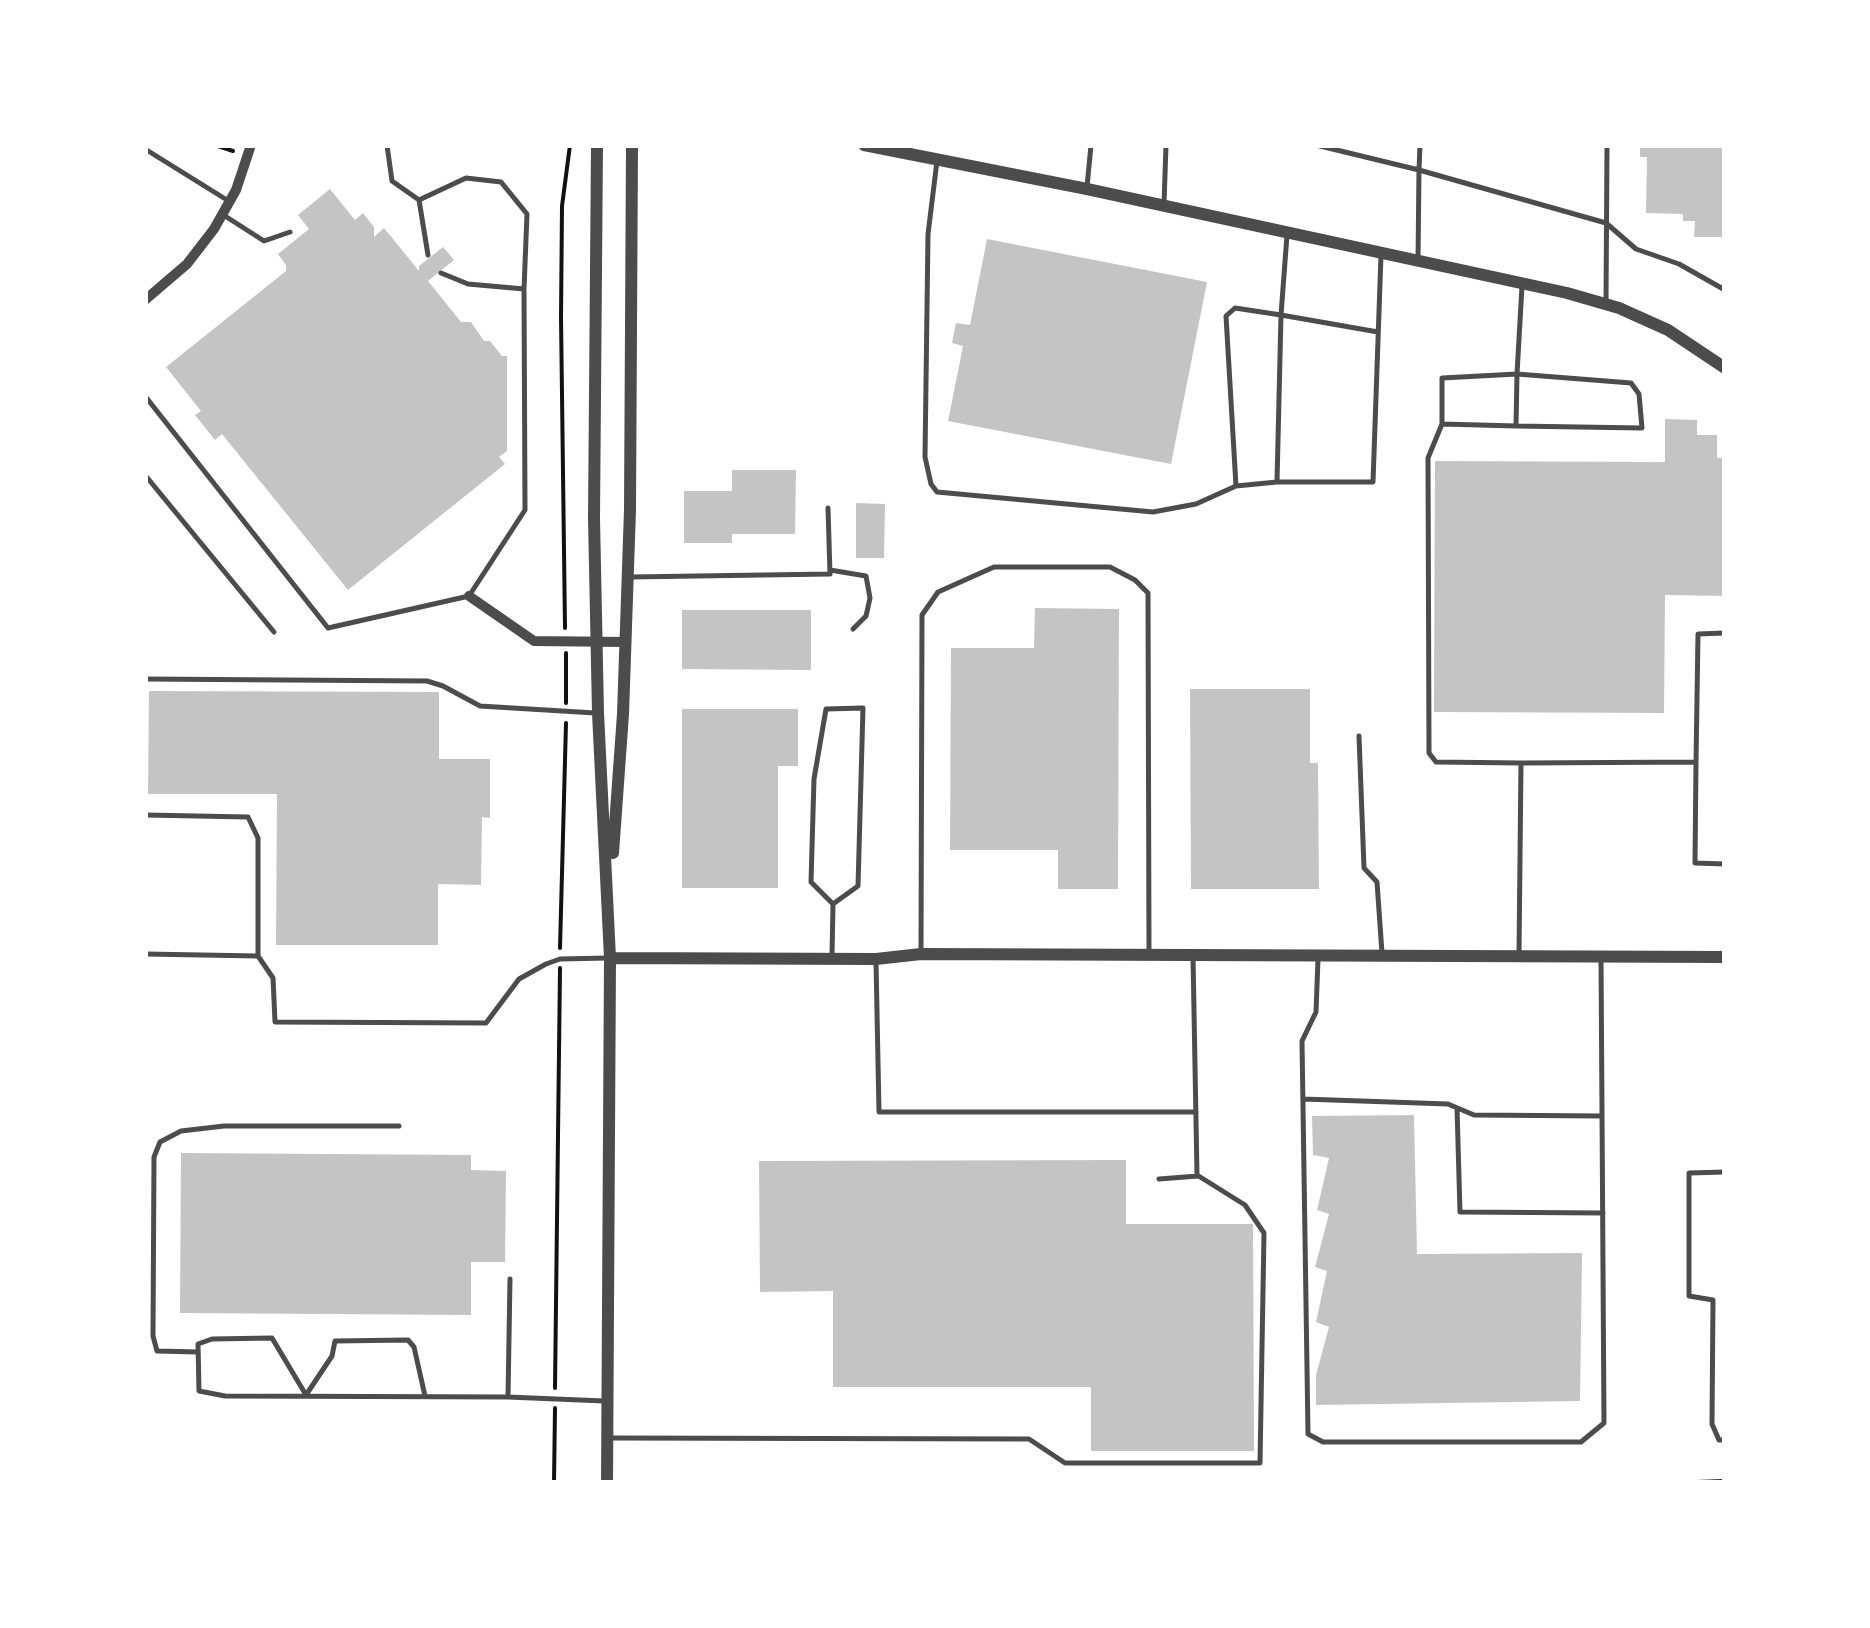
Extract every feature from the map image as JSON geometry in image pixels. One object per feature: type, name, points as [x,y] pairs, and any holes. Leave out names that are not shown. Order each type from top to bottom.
[{"type":"street","points":[[597,145],[594,518],[598,713],[610,900]]},
{"type":"street","points":[[606,1483],[610,900],[627,577],[632,145]]},
{"type":"street","points":[[864,145],[917,149],[938,158],[1606,304],[1668,330],[1725,368]]},
{"type":"street","points":[[145,300],[187,264],[222,215],[249,150]]},
{"type":"street","points":[[469,596],[534,640],[625,642]]},
{"type":"street","points":[[610,958],[832,959],[921,954],[1725,957]]},
{"type":"lane","points":[[387,145],[392,181],[419,200],[428,255]]},
{"type":"lane","points":[[1087,189],[1090,145]]},
{"type":"lane","points":[[1164,207],[1166,145]]},
{"type":"lane","points":[[1316,145],[1606,223],[1636,249],[1679,264],[1725,290]]},
{"type":"lane","points":[[1418,260],[1420,145]]},
{"type":"lane","points":[[1606,304],[1607,145]]},
{"type":"lane","points":[[145,149],[229,202]]},
{"type":"lane","points":[[938,158],[928,234],[926,438],[931,484],[937,492],[1153,512],[1196,504],[1236,486],[1373,482],[1382,252]]},
{"type":"lane","points":[[145,396],[328,628],[469,596],[525,510],[527,214],[500,182],[466,178],[419,200]]},
{"type":"lane","points":[[222,215],[264,242],[290,232]]},
{"type":"lane","points":[[1277,482],[1280,315],[1287,232]]},
{"type":"lane","points":[[441,273],[468,284],[524,289]]},
{"type":"lane","points":[[1516,426],[1522,283]]},
{"type":"lane","points":[[1236,486],[1226,316],[1235,308],[1378,332]]},
{"type":"lane","points":[[1442,424],[1642,428],[1639,394],[1630,383],[1517,374],[1442,378],[1442,424],[1428,458],[1429,752],[1436,762],[1696,762]]},
{"type":"lane","points":[[145,475],[274,632]]},
{"type":"lane","points":[[627,577],[830,574],[828,508]]},
{"type":"lane","points":[[921,954],[922,615],[938,592],[994,567],[1110,567],[1135,580],[1148,593],[1149,956]]},
{"type":"lane","points":[[830,570],[866,576],[870,598],[866,616],[853,629]]},
{"type":"lane","points":[[1725,633],[1698,634],[1695,864],[1725,864]]},
{"type":"lane","points":[[145,678],[427,682],[480,706],[598,713]]},
{"type":"lane","points":[[832,959],[833,904],[810,882],[814,779],[826,709],[863,708],[858,886],[833,904]]},
{"type":"lane","points":[[1359,736],[1364,868],[1376,882],[1382,956]]},
{"type":"lane","points":[[1519,956],[1521,764]]},
{"type":"lane","points":[[145,814],[248,817],[258,838],[258,956],[273,978],[275,1022],[486,1023],[519,979],[546,964],[610,958]]},
{"type":"lane","points":[[145,954],[258,956]]},
{"type":"lane","points":[[1193,956],[1198,1176]]},
{"type":"lane","points":[[1318,956],[1316,1012],[1302,1040],[1308,1434],[1322,1442],[1581,1442],[1604,1423],[1601,956]]},
{"type":"lane","points":[[876,958],[879,1112],[1196,1112]]},
{"type":"lane","points":[[1303,1099],[1448,1104],[1474,1115],[1602,1116]]},
{"type":"lane","points":[[1457,1108],[1460,1212],[1603,1213]]},
{"type":"lane","points":[[198,1352],[157,1351],[154,1336],[154,1157],[160,1142],[181,1131],[224,1126],[399,1126]]},
{"type":"lane","points":[[1725,1172],[1688,1173],[1689,1296],[1713,1300],[1712,1424],[1718,1440],[1725,1440]]},
{"type":"lane","points":[[606,1438],[1029,1440],[1065,1463],[1260,1463],[1264,1233],[1245,1206],[1198,1176],[1159,1179]]},
{"type":"lane","points":[[508,1396],[510,1279]]},
{"type":"lane","points":[[306,1395],[272,1338],[212,1339],[198,1344],[199,1391],[225,1396],[508,1396],[606,1401]]},
{"type":"lane","points":[[306,1395],[332,1356],[335,1341],[350,1339],[408,1340],[414,1347],[426,1396]]},
{"type":"path","points":[[215,145],[249,150]]},
{"type":"path","points":[[554,1483],[566,713],[560,317],[562,206],[570,145]]},
{"type":"path","points":[[1667,1483],[1725,1481]]},
{"type":"path","points":[[1136,1483],[1365,1483]]},
{"type":"building","points":[[1640,145],[1725,145],[1725,237],[1694,237],[1695,221],[1683,221],[1683,214],[1646,213],[1647,157],[1640,157]]},
{"type":"building","points":[[330,189],[355,220],[363,213],[374,227],[374,237],[384,228],[419,271],[419,266],[443,247],[454,260],[428,281],[461,322],[471,322],[484,341],[490,341],[502,356],[507,356],[507,451],[499,457],[505,464],[348,590],[222,434],[215,440],[195,415],[201,411],[166,367],[286,271],[278,254],[309,229],[298,215]]},
{"type":"building","points":[[987,239],[1207,282],[1171,464],[948,421],[963,346],[952,343],[956,323],[970,325]]},
{"type":"building","points":[[1665,419],[1697,420],[1697,435],[1717,435],[1717,458],[1725,458],[1725,596],[1665,595],[1664,713],[1434,712],[1435,461],[1665,462]]},
{"type":"building","points":[[732,470],[796,470],[795,534],[732,534],[732,543],[684,543],[684,491],[732,491]]},
{"type":"building","points":[[856,503],[885,504],[884,558],[856,558]]},
{"type":"building","points":[[1035,608],[1119,609],[1118,889],[1058,889],[1058,850],[950,850],[951,648],[1034,648]]},
{"type":"building","points":[[682,610],[811,610],[811,670],[682,669]]},
{"type":"building","points":[[1190,689],[1310,689],[1310,763],[1318,763],[1319,889],[1191,889]]},
{"type":"building","points":[[149,691],[439,692],[439,759],[490,759],[490,818],[482,817],[481,885],[438,884],[438,945],[276,945],[277,794],[148,794]]},
{"type":"building","points":[[682,709],[798,709],[798,766],[778,766],[778,888],[682,888]]},
{"type":"building","points":[[1414,1115],[1417,1254],[1582,1253],[1580,1401],[1316,1405],[1316,1375],[1329,1327],[1316,1322],[1327,1271],[1315,1267],[1329,1214],[1317,1210],[1329,1158],[1313,1155],[1312,1116]]},
{"type":"building","points":[[181,1153],[471,1155],[471,1170],[506,1171],[505,1262],[471,1262],[471,1315],[180,1313]]},
{"type":"building","points":[[1126,1160],[1126,1224],[1253,1224],[1254,1451],[1091,1451],[1091,1387],[833,1387],[833,1291],[760,1292],[759,1161]]}]
